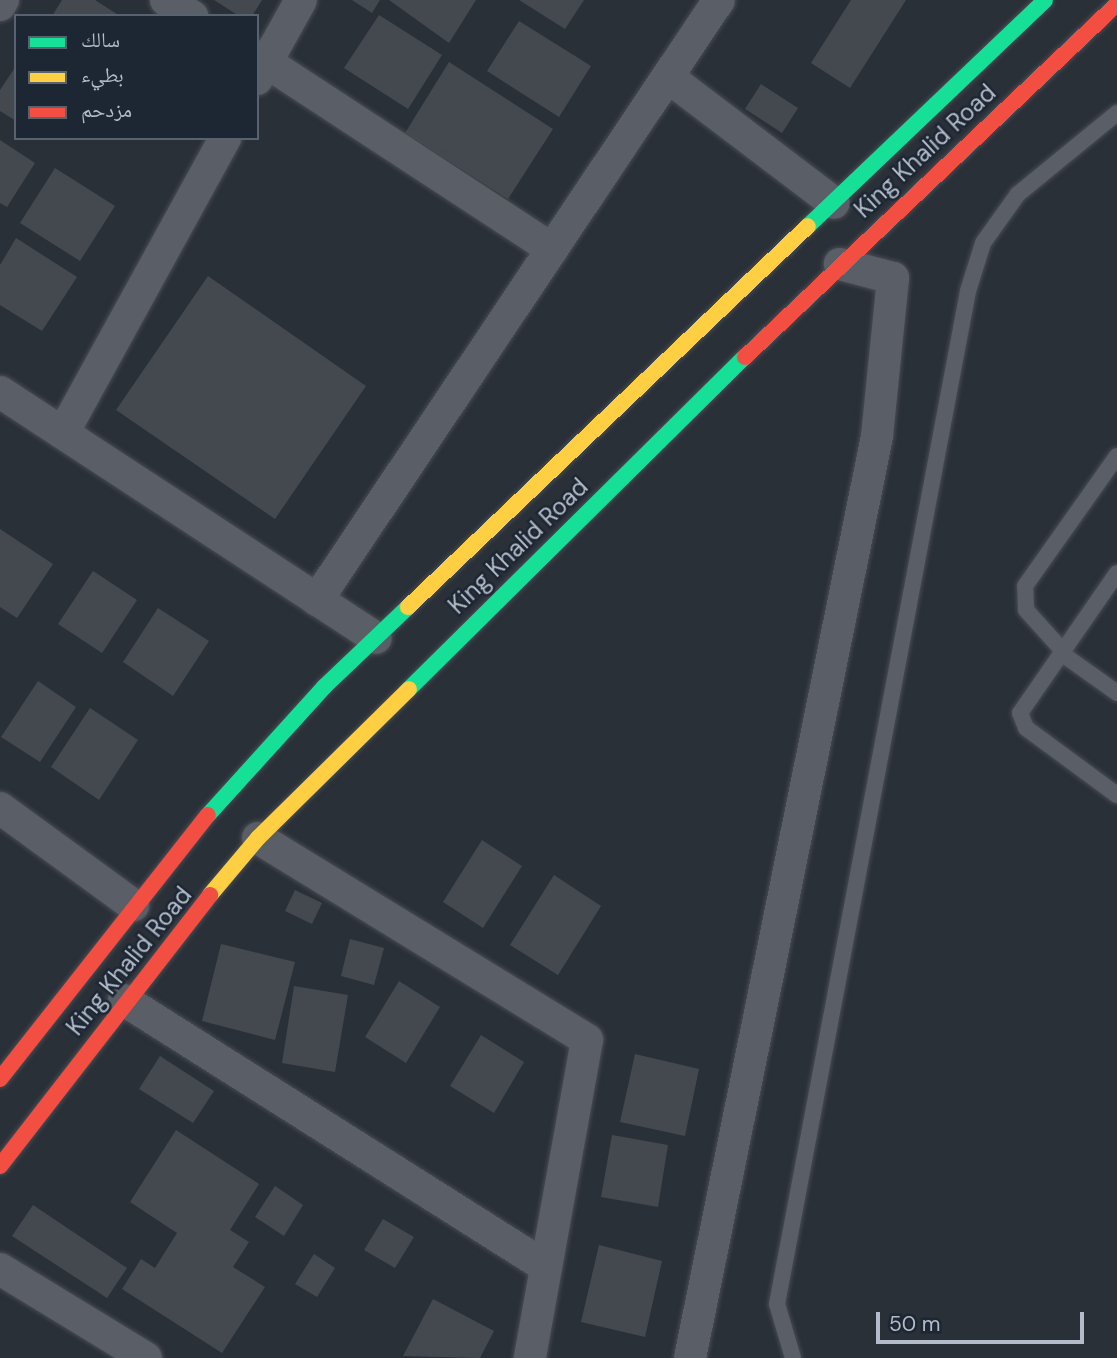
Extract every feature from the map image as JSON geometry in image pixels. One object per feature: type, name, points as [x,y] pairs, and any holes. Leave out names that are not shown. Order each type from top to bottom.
[{"type":"main road","name":"King Khalid Road","points":[[0,1079],[133,905],[324,687],[1045,0]]},
{"type":"main road","name":"King Khalid Road","points":[[0,1166],[124,1000],[258,838],[840,264],[1117,4]]},
{"type":"street","points":[[0,5],[3,0]]},
{"type":"street","points":[[166,0],[189,14]]},
{"type":"street","points":[[301,0],[260,66],[552,249]]},
{"type":"street","points":[[317,600],[719,0]]},
{"type":"street","points":[[667,77],[834,203]]},
{"type":"street","points":[[63,433],[224,140]]},
{"type":"street","points":[[690,1358],[877,436],[893,278],[840,264]]},
{"type":"street","points":[[0,392],[376,638]]},
{"type":"street","points":[[0,808],[133,905]]},
{"type":"street","points":[[258,838],[587,1040],[530,1358]]},
{"type":"street","points":[[124,1000],[546,1267]]},
{"type":"street","points":[[0,1269],[146,1358]]},
{"type":"lane","points":[[793,1358],[777,1304],[968,291],[983,243],[1018,194],[1117,113]]},
{"type":"lane","points":[[1117,456],[1025,586],[1026,610],[1062,652],[1117,693]]},
{"type":"lane","points":[[1117,573],[1111,594],[1062,652],[1020,713],[1026,729],[1117,795]]},
{"type":"building","points":[[62,0],[95,0],[117,14],[53,14]]},
{"type":"building","points":[[214,0],[262,0],[253,14],[236,14]]},
{"type":"building","points":[[352,0],[380,0],[372,13]]},
{"type":"building","points":[[389,0],[476,0],[449,43]]},
{"type":"building","points":[[519,0],[584,0],[565,29]]},
{"type":"building","points":[[851,0],[906,0],[850,88],[811,63]]},
{"type":"building","points":[[379,15],[442,55],[408,109],[344,68]]},
{"type":"building","points":[[519,21],[591,66],[559,117],[487,71]]},
{"type":"building","points":[[449,62],[553,129],[508,199],[405,133]]},
{"type":"building","points":[[14,69],[14,120],[0,111],[0,90]]},
{"type":"building","points":[[761,84],[798,108],[782,133],[745,109]]},
{"type":"building","points":[[0,140],[35,163],[7,207],[0,203]]},
{"type":"building","points":[[55,168],[115,206],[80,261],[20,223]]},
{"type":"building","points":[[16,238],[77,277],[42,331],[0,305],[0,265]]},
{"type":"building","points":[[208,276],[366,386],[275,519],[116,410]]},
{"type":"building","points":[[0,529],[53,564],[17,618],[0,607]]},
{"type":"building","points":[[93,571],[137,600],[102,653],[58,624]]},
{"type":"building","points":[[158,608],[209,641],[173,696],[123,662]]},
{"type":"building","points":[[38,681],[76,707],[40,762],[1,737]]},
{"type":"building","points":[[90,708],[138,740],[99,800],[51,767]]},
{"type":"building","points":[[482,840],[522,866],[483,928],[443,902]]},
{"type":"building","points":[[554,875],[601,906],[558,975],[510,945]]},
{"type":"building","points":[[295,890],[322,903],[312,924],[285,911]]},
{"type":"building","points":[[350,939],[384,948],[374,985],[341,976]]},
{"type":"building","points":[[221,944],[295,962],[275,1040],[202,1021]]},
{"type":"building","points":[[399,981],[440,1007],[406,1063],[365,1037]]},
{"type":"building","points":[[294,986],[348,995],[335,1072],[282,1063]]},
{"type":"building","points":[[481,1035],[524,1062],[494,1113],[450,1086]]},
{"type":"building","points":[[635,1054],[699,1069],[685,1136],[620,1122]]},
{"type":"building","points":[[160,1056],[214,1091],[193,1123],[139,1089]]},
{"type":"building","points":[[176,1130],[259,1184],[230,1230],[249,1242],[233,1267],[265,1287],[222,1353],[122,1289],[141,1259],[155,1268],[177,1233],[130,1202]]},
{"type":"building","points":[[612,1135],[668,1145],[658,1207],[601,1197]]},
{"type":"building","points":[[275,1186],[303,1205],[284,1236],[255,1217]]},
{"type":"building","points":[[33,1205],[127,1268],[107,1298],[12,1236]]},
{"type":"building","points":[[383,1219],[414,1237],[395,1268],[364,1250]]},
{"type":"building","points":[[599,1245],[662,1261],[645,1337],[581,1322]]},
{"type":"building","points":[[314,1254],[335,1268],[317,1297],[295,1284]]},
{"type":"building","points":[[433,1299],[494,1331],[480,1358],[403,1356]]},
{"type":"traffic: fast","points":[[808,226],[1045,0]]},
{"type":"traffic: fast","points":[[409,689],[745,357]]},
{"type":"traffic: fast","points":[[208,815],[324,687],[408,607]]},
{"type":"traffic: slow","points":[[408,607],[808,226]]},
{"type":"traffic: slow","points":[[210,895],[258,838],[409,689]]},
{"type":"traffic: jam","points":[[745,357],[1117,4]]},
{"type":"traffic: jam","points":[[0,1079],[208,815]]},
{"type":"traffic: jam","points":[[0,1166],[210,895]]}]
